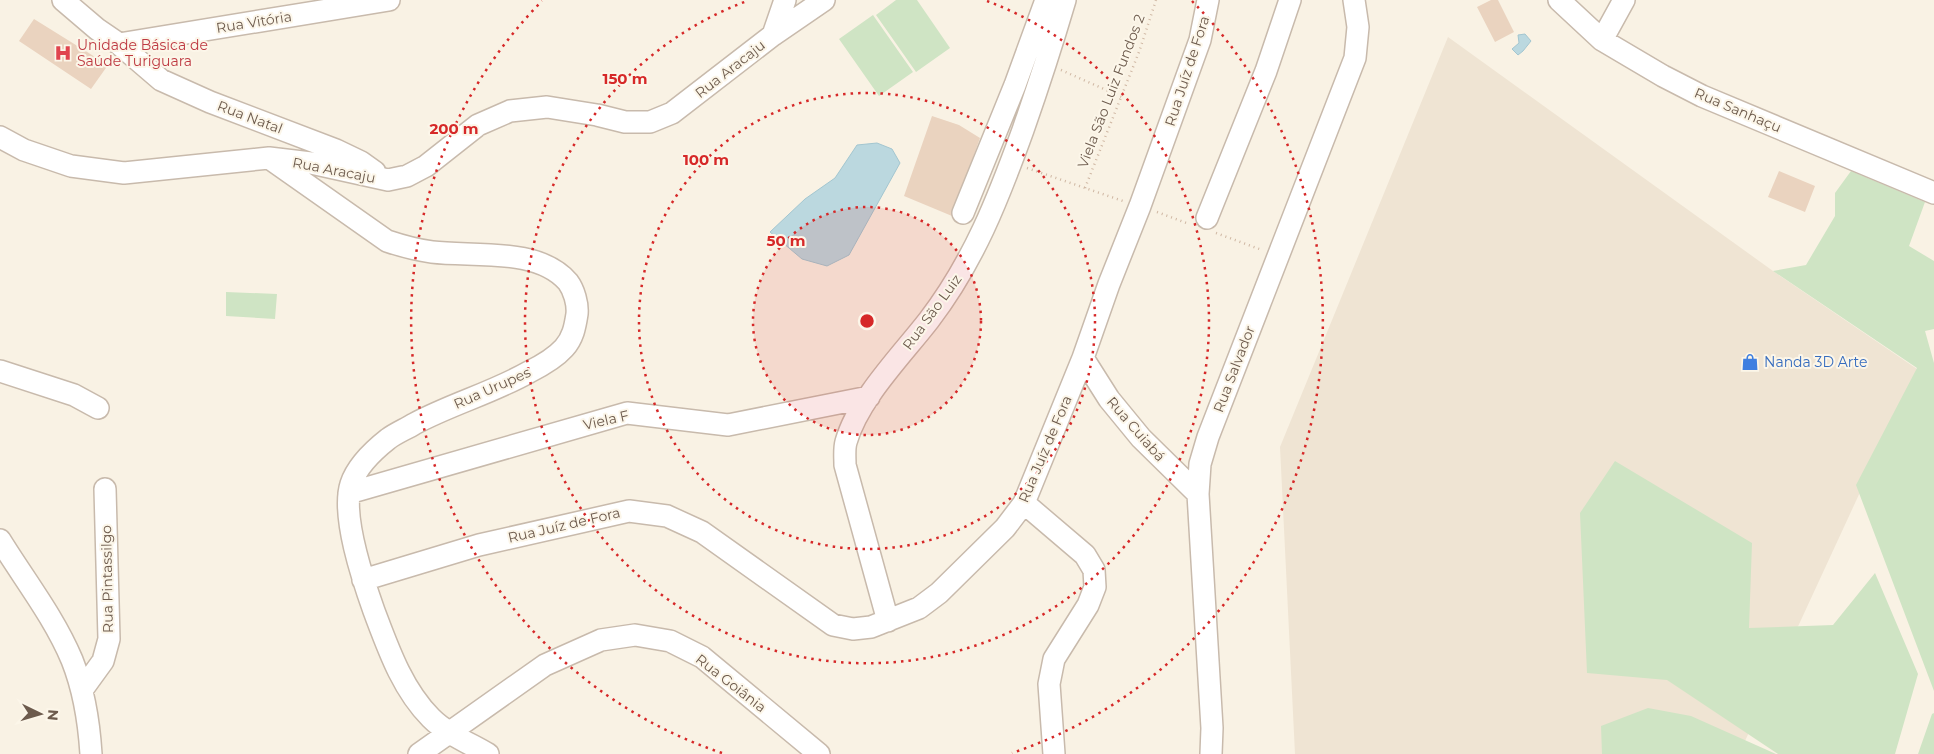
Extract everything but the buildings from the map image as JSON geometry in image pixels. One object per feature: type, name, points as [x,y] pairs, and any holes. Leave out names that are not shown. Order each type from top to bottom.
[{"type":"street","name":"Rua Natal","points":[[62,0],[97,29],[119,44],[161,80],[210,102],[336,150],[361,162],[388,180]]},
{"type":"street","name":"Rua Vitória","points":[[119,44],[389,0]]},
{"type":"street","points":[[773,35],[785,0]]},
{"type":"street","name":"Rua Aracaju","points":[[0,138],[24,150],[71,166],[124,173],[269,158],[312,163],[388,180],[407,176],[426,166],[478,125],[510,111],[547,107],[597,115],[625,122],[650,122],[672,113],[773,35],[824,0]]},
{"type":"street","points":[[963,213],[1015,85],[1046,0]]},
{"type":"street","name":"Rua São Luiz","points":[[888,621],[845,465],[846,444],[852,425],[869,397],[936,311],[960,275],[988,224],[1046,64],[1065,0]]},
{"type":"street","name":"Rua Juíz de Fora","points":[[363,580],[479,545],[629,511],[667,516],[702,532],[833,625],[853,629],[871,627],[919,608],[939,593],[1005,528],[1024,503],[1083,358],[1200,40],[1208,0]]},
{"type":"street","points":[[1207,218],[1266,71],[1290,0]]},
{"type":"street","name":"Rua Salvador","points":[[1212,754],[1198,494],[1200,464],[1208,437],[1355,58],[1358,28],[1354,0]]},
{"type":"street","name":"Rua Sanhaçu","points":[[1559,0],[1602,40],[1663,76],[1702,96],[1934,193]]},
{"type":"street","points":[[1602,40],[1624,0]]},
{"type":"street","name":"Rua Urupes","points":[[269,158],[387,241],[408,248],[432,252],[527,258],[550,267],[569,283],[578,306],[575,330],[564,349],[542,366],[513,381],[441,410],[389,438],[362,464],[349,493],[349,515],[363,580],[390,654],[410,689],[431,718],[449,732],[488,754]]},
{"type":"street","name":"Rua Cuiabá","points":[[1083,358],[1108,399],[1141,438],[1198,494]]},
{"type":"street","points":[[0,371],[74,395],[98,408]]},
{"type":"street","name":"Viela F","points":[[349,493],[627,413],[728,425],[869,397]]},
{"type":"street","name":"Rua Pintassilgo","points":[[82,690],[103,662],[109,639],[105,489]]},
{"type":"street","points":[[1024,503],[1085,555],[1094,570],[1095,587],[1088,605],[1054,659],[1049,684],[1054,754]]},
{"type":"street","points":[[0,540],[53,624],[72,659],[82,690],[89,723],[92,754]]},
{"type":"street","name":"Rua Goiânia","points":[[449,732],[545,665],[601,640],[635,635],[670,641],[702,658],[819,754]]},
{"type":"street","points":[[419,754],[449,732]]},
{"type":"path","name":"Viela São Luiz Fundos 2","points":[[1085,188],[1139,52],[1156,0]]},
{"type":"path","points":[[1046,64],[1122,96]]},
{"type":"shaded area","points":[[1448,37],[1773,271],[1917,369],[1739,754],[1295,754],[1280,447]]},
{"type":"green space","points":[[896,0],[917,0],[950,48],[916,72],[876,15]]},
{"type":"green space","points":[[873,15],[913,72],[879,96],[839,39]]},
{"type":"green space","points":[[1851,171],[1925,202],[1909,246],[1934,261],[1934,329],[1925,331],[1934,363],[1934,691],[1856,485],[1917,368],[1773,271],[1806,265],[1835,216],[1835,193]]},
{"type":"green space","points":[[226,292],[277,294],[275,319],[226,316]]},
{"type":"green space","points":[[1615,461],[1752,543],[1749,628],[1833,625],[1875,573],[1918,674],[1895,754],[1778,754],[1667,680],[1587,673],[1580,513]]},
{"type":"green space","points":[[1648,708],[1691,716],[1776,754],[1602,754],[1601,726]]},
{"type":"green space","points":[[1934,713],[1934,754],[1918,754],[1932,714]]},
{"type":"water","points":[[1525,34],[1531,41],[1518,55],[1512,49],[1519,43],[1518,35]]},
{"type":"water","points":[[877,143],[892,149],[900,163],[849,255],[827,266],[802,259],[770,232],[805,199],[835,178],[857,145]]},
{"type":"place","name":"Unidade Básica de Saúde Turiguara","points":[[63,53]]},
{"type":"place","name":"Nanda 3D Arte","points":[[1750,362]]}]
